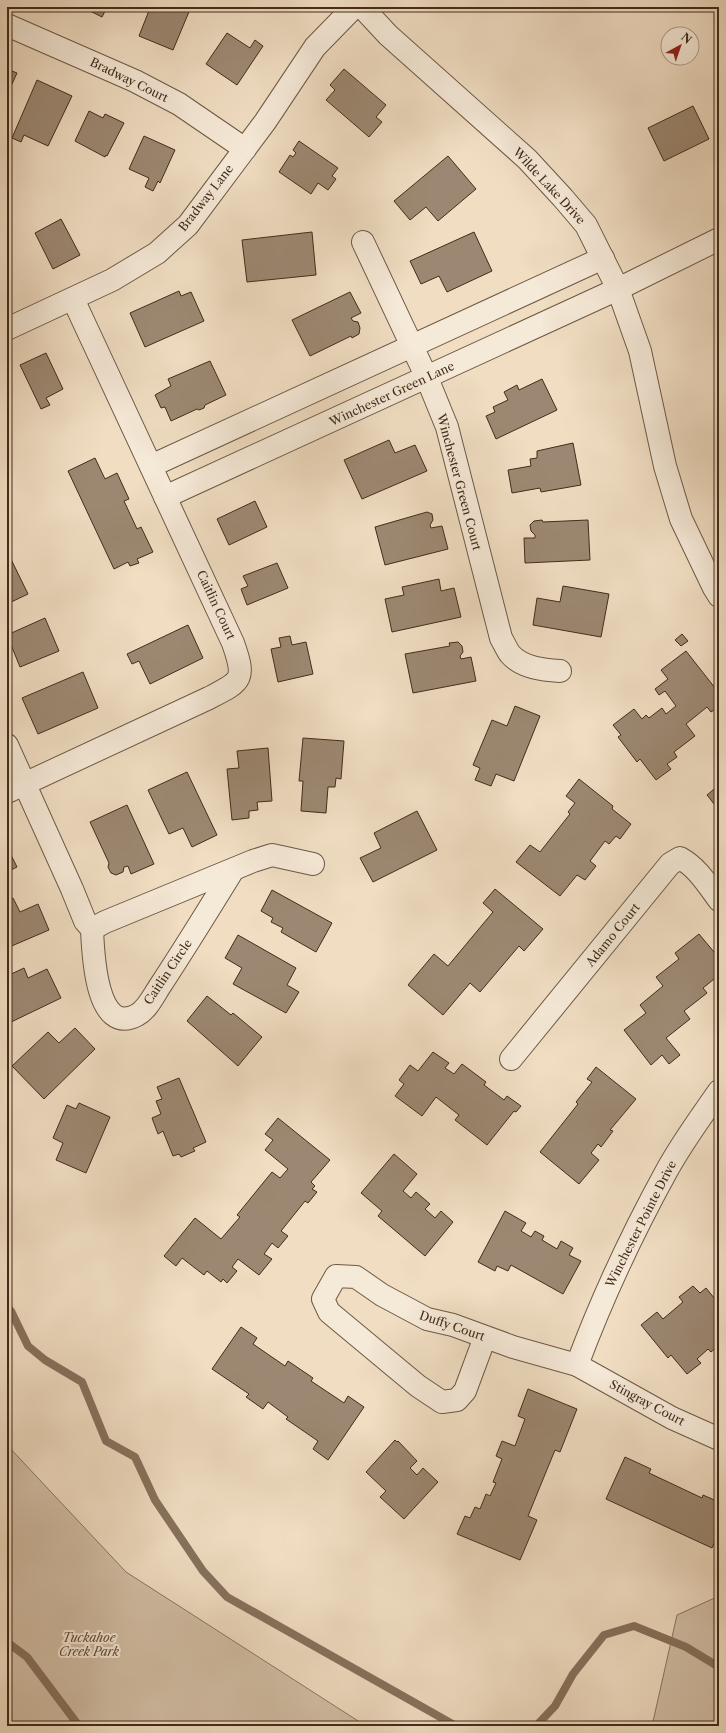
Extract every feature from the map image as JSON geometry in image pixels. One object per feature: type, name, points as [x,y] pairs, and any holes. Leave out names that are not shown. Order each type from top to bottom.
[{"type":"street","name":"Bradway Lane","points":[[7,329],[112,280],[158,253],[188,225],[245,149],[315,47],[354,7]]},
{"type":"street","name":"Wilde Lake Drive","points":[[362,7],[388,35],[527,159],[563,198],[586,226],[618,289],[640,351],[665,466],[680,519],[719,596]]},
{"type":"street","name":"Bradway Court","points":[[7,24],[135,81],[179,104],[245,149]]},
{"type":"street","name":"Winchester Green Lane","points":[[165,497],[427,378],[618,289],[719,239]]},
{"type":"street","name":"Winchester Green Court","points":[[363,242],[413,346],[447,427],[501,638],[511,655],[526,665],[542,670],[560,671]]},
{"type":"street","points":[[151,466],[603,258]]},
{"type":"street","name":"Caitlin Court","points":[[16,788],[209,698],[232,686],[240,676],[241,666],[233,643],[73,299]]},
{"type":"street","name":"Caitlin Circle","points":[[7,745],[16,788],[72,889],[85,921],[92,929],[94,965],[103,1000],[113,1015],[124,1019],[139,1014],[150,1001],[233,870]]},
{"type":"street","points":[[92,929],[105,922],[233,870],[272,856],[313,864]]},
{"type":"street","name":"Adamo Court","points":[[511,1059],[670,864],[680,858],[688,863],[699,872],[719,900]]},
{"type":"street","name":"Winchester Pointe Drive","points":[[577,1365],[600,1304],[629,1244],[667,1171],[719,1091]]},
{"type":"street","name":"Duffy Court","points":[[485,1337],[465,1391],[457,1400],[442,1402],[418,1386],[329,1312],[323,1299],[336,1276],[356,1277],[382,1295],[427,1319],[453,1325],[513,1347],[577,1365]]},
{"type":"street","name":"Stingray Court","points":[[577,1365],[672,1418],[719,1439]]},
{"type":"green space","name":"Tuckahoe Creek Park","points":[[7,1445],[126,1572],[366,1726],[7,1725]]},
{"type":"green space","points":[[719,1596],[719,1726],[652,1726],[677,1615]]},
{"type":"building","points":[[82,7],[107,7],[102,17]]},
{"type":"building","points":[[158,7],[191,7],[173,50],[139,36],[150,8],[157,11]]},
{"type":"building","points":[[227,33],[250,48],[255,40],[263,46],[237,85],[206,64]]},
{"type":"building","points":[[7,69],[17,73],[7,95]]},
{"type":"building","points":[[344,69],[386,105],[376,117],[382,122],[369,137],[326,100],[335,90],[330,85]]},
{"type":"building","points":[[37,80],[72,96],[48,146],[24,135],[21,142],[12,138]]},
{"type":"building","points":[[693,106],[709,139],[664,161],[648,128]]},
{"type":"building","points":[[89,111],[103,118],[105,114],[124,123],[107,156],[106,155],[105,157],[75,141]]},
{"type":"building","points":[[144,136],[175,150],[160,183],[158,181],[153,191],[145,187],[149,178],[129,169]]},
{"type":"building","points":[[299,141],[338,168],[332,176],[336,179],[328,190],[318,183],[311,194],[279,172],[290,155],[293,157],[296,153],[293,150]]},
{"type":"building","points":[[448,156],[476,189],[438,221],[426,207],[410,220],[394,201]]},
{"type":"building","points":[[61,219],[80,255],[53,269],[35,233]]},
{"type":"building","points":[[312,232],[316,275],[247,282],[242,240]]},
{"type":"building","points":[[474,232],[492,271],[447,292],[439,276],[421,284],[410,261]]},
{"type":"building","points":[[179,291],[181,296],[191,292],[204,321],[145,347],[130,313]]},
{"type":"building","points":[[350,292],[361,313],[351,318],[353,321],[358,322],[360,328],[359,334],[352,338],[351,336],[310,356],[292,320]]},
{"type":"building","points":[[46,353],[63,389],[46,398],[50,405],[41,409],[20,365]]},
{"type":"building","points":[[210,361],[226,395],[205,405],[204,408],[199,410],[197,409],[171,421],[165,407],[161,408],[155,395],[171,386],[168,379]]},
{"type":"building","points":[[542,379],[557,410],[496,439],[486,416],[495,412],[493,407],[508,400],[504,392],[517,385],[519,390]]},
{"type":"building","points":[[389,440],[395,453],[415,445],[427,471],[362,499],[344,460]]},
{"type":"building","points":[[573,443],[581,485],[541,492],[540,488],[512,493],[508,470],[531,466],[530,459],[537,458],[537,451]]},
{"type":"building","points":[[95,458],[105,479],[117,473],[129,499],[124,501],[137,529],[141,527],[153,552],[137,559],[139,563],[130,566],[128,562],[114,569],[68,471]]},
{"type":"building","points":[[255,501],[267,527],[229,545],[217,519]]},
{"type":"building","points":[[427,512],[432,514],[433,520],[430,525],[431,528],[442,526],[448,549],[385,565],[375,527]]},
{"type":"building","points":[[542,520],[543,522],[588,520],[590,560],[525,563],[524,538],[535,538],[535,535],[531,531],[530,525],[534,521]]},
{"type":"building","points":[[7,551],[28,594],[7,604]]},
{"type":"building","points":[[277,563],[288,588],[247,605],[241,589],[248,586],[243,576]]},
{"type":"building","points":[[439,579],[441,591],[454,588],[461,617],[392,632],[385,599],[404,595],[402,587]]},
{"type":"building","points":[[563,586],[609,594],[601,637],[533,625],[537,598],[560,602]]},
{"type":"building","points":[[45,618],[59,651],[20,667],[7,635]]},
{"type":"building","points":[[188,625],[203,658],[150,684],[139,661],[132,664],[127,654]]},
{"type":"building","points":[[682,634],[688,641],[681,646],[675,640]]},
{"type":"building","points":[[290,636],[292,645],[306,642],[313,674],[278,682],[271,649],[281,647],[279,638]]},
{"type":"building","points":[[458,642],[462,646],[463,652],[460,656],[461,659],[471,657],[476,681],[413,693],[405,654],[450,646],[449,643]]},
{"type":"building","points":[[686,651],[719,693],[719,707],[711,712],[707,707],[686,724],[695,736],[674,752],[677,757],[667,764],[671,769],[656,780],[640,759],[637,762],[618,737],[621,735],[613,725],[634,709],[642,719],[646,715],[649,718],[662,708],[666,714],[676,706],[665,691],[659,695],[655,689],[668,679],[661,670]]},
{"type":"building","points":[[83,672],[98,708],[38,734],[22,698]]},
{"type":"building","points":[[515,706],[540,716],[514,781],[496,774],[491,786],[475,780],[480,768],[473,765],[492,720],[507,726]]},
{"type":"building","points":[[303,738],[344,741],[341,779],[336,778],[335,787],[328,787],[326,813],[301,811],[303,781],[299,781]]},
{"type":"building","points":[[268,748],[272,801],[257,802],[258,810],[249,811],[249,818],[232,820],[227,769],[239,768],[237,751]]},
{"type":"building","points":[[187,772],[217,835],[192,847],[183,828],[169,834],[148,790]]},
{"type":"building","points":[[579,779],[613,806],[612,809],[631,824],[620,839],[616,836],[609,844],[605,841],[590,861],[596,866],[585,880],[577,875],[560,896],[516,862],[530,845],[540,852],[570,814],[568,812],[575,803],[566,796]]},
{"type":"building","points":[[719,785],[719,808],[718,809],[707,795]]},
{"type":"building","points":[[127,805],[154,864],[131,874],[128,866],[124,867],[123,872],[116,875],[111,873],[108,867],[109,863],[90,822]]},
{"type":"building","points":[[417,811],[437,850],[373,882],[360,858],[381,848],[374,833]]},
{"type":"building","points":[[7,847],[17,867],[7,872]]},
{"type":"building","points":[[495,889],[543,929],[524,951],[519,946],[480,992],[470,983],[443,1015],[408,985],[434,954],[448,966],[493,912],[483,903]]},
{"type":"building","points":[[272,890],[332,923],[316,952],[281,932],[283,928],[271,922],[273,918],[261,911]]},
{"type":"building","points":[[13,898],[20,912],[38,904],[49,930],[7,948],[7,901]]},
{"type":"building","points":[[699,934],[719,958],[719,975],[703,988],[707,993],[684,1011],[690,1019],[666,1038],[680,1055],[669,1064],[662,1055],[651,1065],[624,1030],[646,1013],[640,1005],[663,986],[656,977],[679,959],[675,953]]},
{"type":"building","points":[[238,935],[296,968],[287,985],[299,992],[286,1013],[233,984],[242,968],[225,958]]},
{"type":"building","points":[[24,968],[28,978],[47,969],[61,998],[7,1024],[7,976]]},
{"type":"building","points":[[207,996],[231,1015],[233,1013],[262,1037],[238,1066],[187,1021]]},
{"type":"building","points":[[75,1028],[95,1049],[44,1099],[12,1066],[48,1032],[59,1043]]},
{"type":"building","points":[[433,1052],[449,1063],[445,1068],[454,1074],[462,1064],[486,1082],[484,1085],[504,1100],[507,1096],[521,1106],[516,1112],[514,1111],[487,1145],[455,1120],[459,1115],[436,1097],[422,1116],[395,1096],[404,1084],[399,1080],[410,1065],[418,1071]]},
{"type":"building","points":[[596,1067],[636,1099],[610,1130],[613,1131],[601,1147],[598,1144],[591,1153],[599,1160],[579,1184],[540,1152],[578,1104],[576,1102],[592,1082],[587,1079]]},
{"type":"building","points":[[179,1078],[206,1142],[193,1148],[195,1151],[181,1157],[179,1154],[173,1156],[163,1131],[158,1134],[152,1118],[161,1114],[156,1101],[162,1099],[157,1087]]},
{"type":"building","points":[[79,1103],[110,1117],[86,1173],[56,1160],[63,1143],[53,1138],[67,1105],[76,1109]]},
{"type":"building","points":[[278,1118],[330,1160],[311,1182],[315,1186],[312,1189],[317,1192],[308,1203],[305,1201],[281,1231],[288,1236],[278,1248],[272,1243],[264,1254],[272,1259],[259,1275],[238,1259],[232,1267],[237,1271],[227,1283],[223,1279],[221,1282],[207,1271],[204,1275],[182,1258],[176,1266],[164,1256],[195,1218],[221,1239],[240,1217],[237,1215],[272,1172],[280,1178],[288,1169],[265,1150],[273,1140],[265,1134]]},
{"type":"building","points":[[394,1154],[417,1174],[403,1191],[411,1198],[416,1192],[430,1204],[425,1209],[435,1218],[441,1211],[453,1222],[425,1256],[378,1216],[382,1211],[361,1193]]},
{"type":"building","points":[[505,1211],[526,1223],[521,1231],[531,1237],[535,1231],[544,1236],[542,1240],[557,1249],[561,1241],[573,1248],[569,1255],[581,1261],[563,1294],[511,1265],[508,1271],[497,1266],[495,1271],[478,1262]]},
{"type":"building","points":[[693,1286],[700,1293],[706,1288],[719,1304],[719,1345],[711,1352],[708,1349],[697,1359],[701,1363],[687,1374],[671,1355],[668,1358],[641,1325],[657,1312],[663,1319],[683,1302],[679,1297]]},
{"type":"building","points":[[241,1327],[257,1338],[253,1344],[285,1366],[288,1361],[313,1378],[311,1381],[344,1403],[348,1396],[364,1407],[328,1460],[313,1449],[318,1441],[286,1419],[288,1417],[268,1402],[263,1409],[246,1397],[249,1394],[212,1369]]},
{"type":"building","points":[[528,1389],[577,1409],[560,1452],[555,1450],[528,1516],[537,1520],[520,1560],[457,1534],[465,1516],[470,1518],[475,1507],[480,1509],[486,1494],[490,1496],[496,1483],[493,1482],[502,1459],[496,1456],[502,1441],[515,1446],[525,1419],[518,1416]]},
{"type":"building","points":[[395,1440],[397,1442],[398,1441],[417,1461],[410,1468],[417,1475],[423,1468],[438,1482],[404,1519],[380,1497],[386,1491],[366,1472]]},
{"type":"building","points":[[625,1457],[651,1469],[649,1473],[702,1498],[703,1495],[719,1502],[719,1532],[712,1548],[606,1499]]},
{"type":"waterway","points":[[7,1307],[11,1311],[28,1346],[45,1360],[82,1382],[106,1441],[135,1457],[155,1500],[203,1571],[227,1597],[456,1726]]},
{"type":"waterway","points":[[536,1726],[555,1706],[573,1674],[604,1635],[634,1626],[686,1647],[719,1667]]},
{"type":"waterway","points":[[7,1642],[27,1657],[79,1726]]}]
